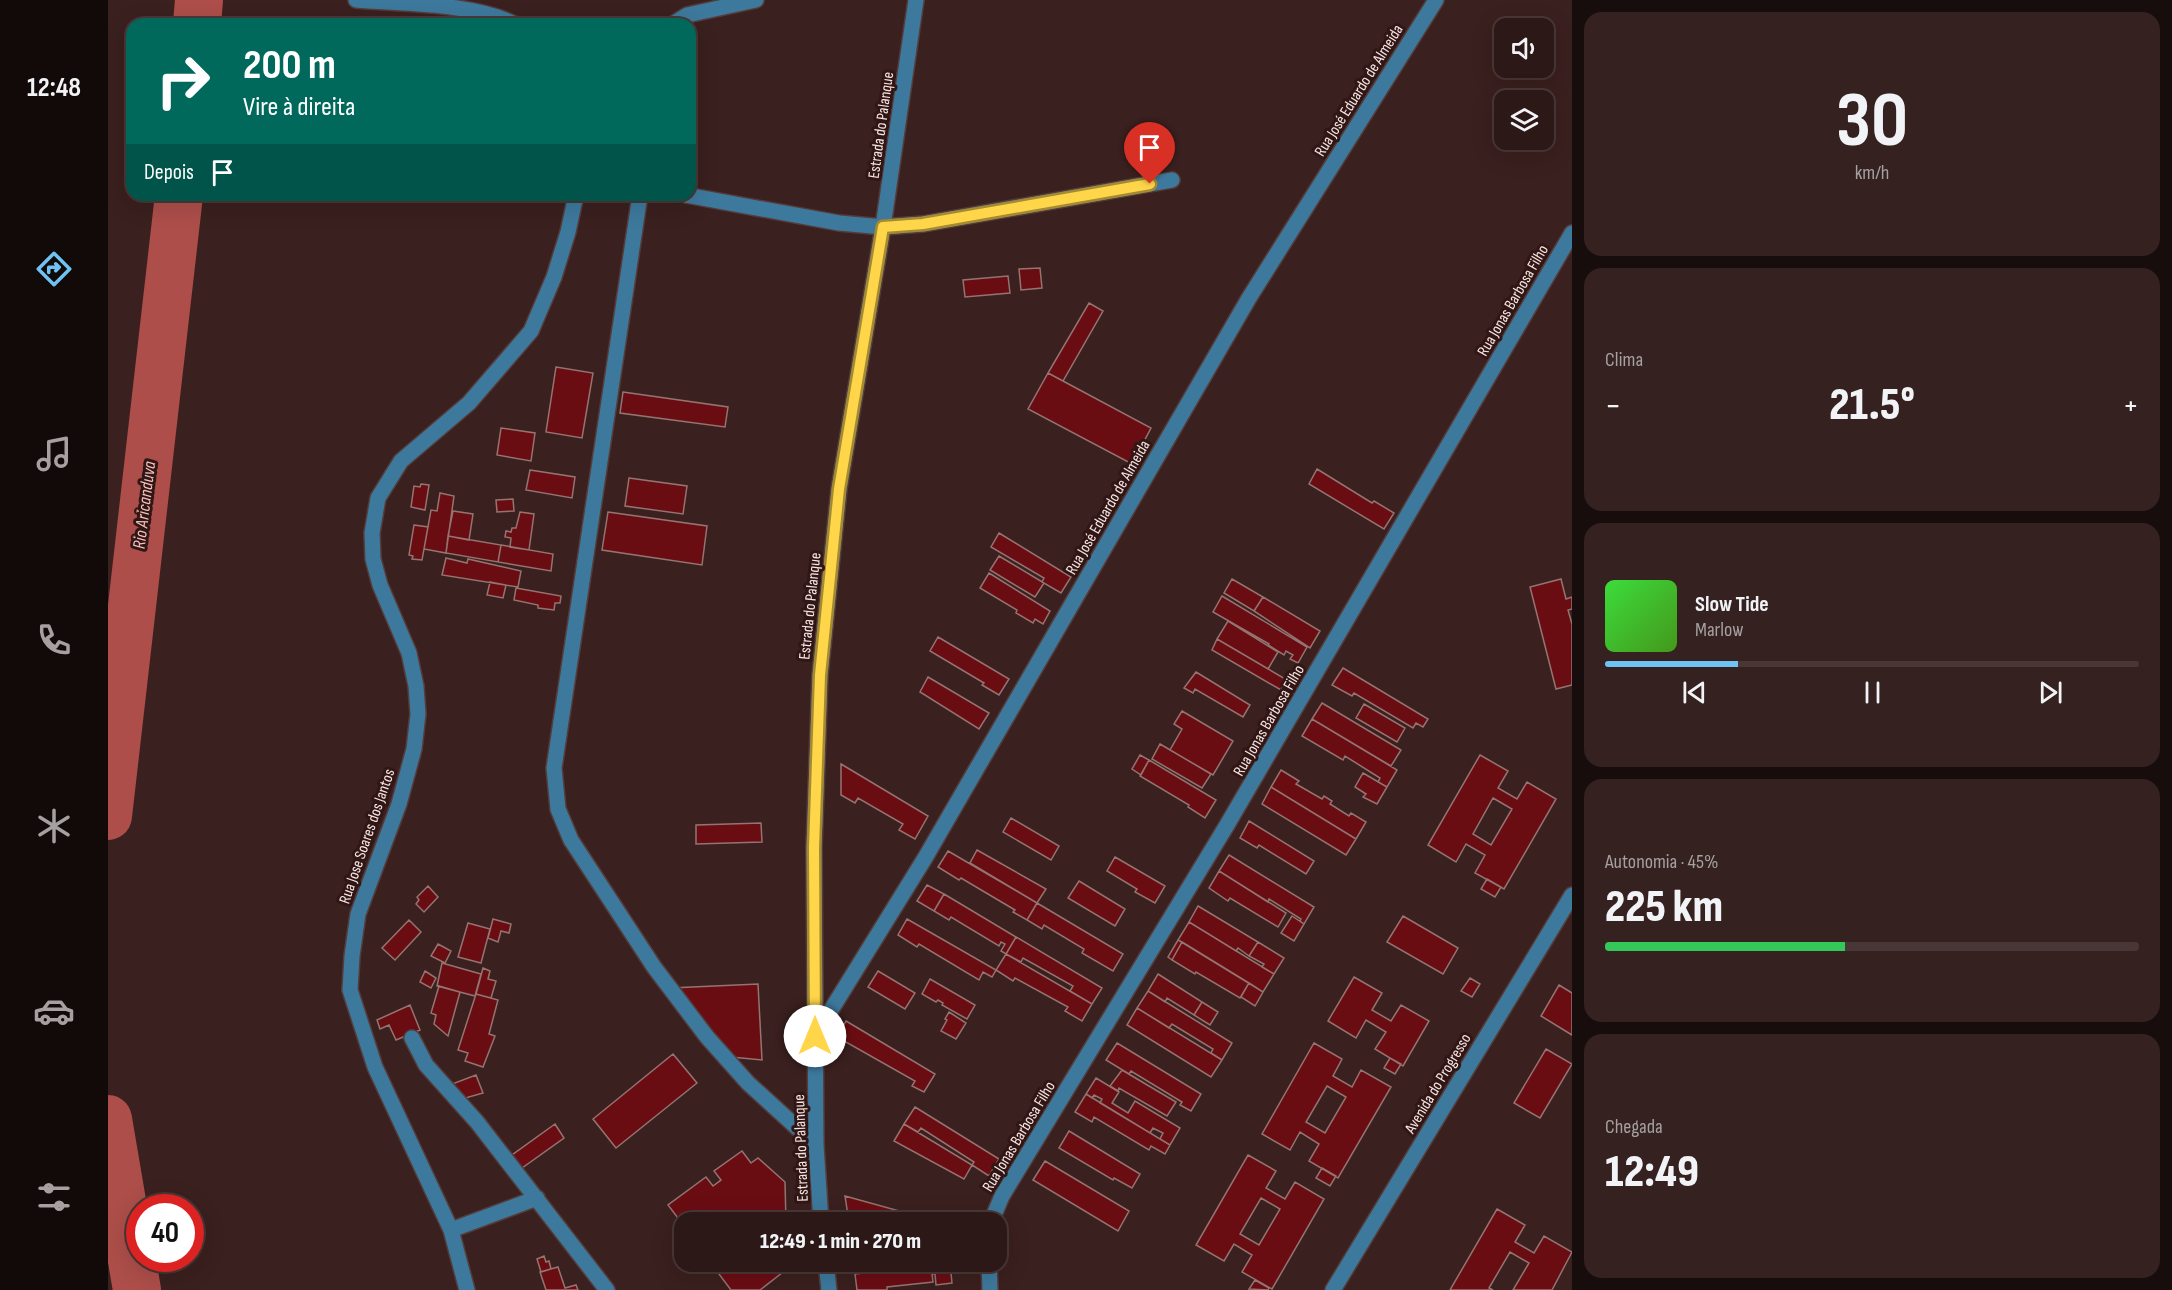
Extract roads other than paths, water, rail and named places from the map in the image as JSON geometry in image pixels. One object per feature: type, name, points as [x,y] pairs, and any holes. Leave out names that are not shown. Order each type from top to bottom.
[{"type":"street","points":[[356,0],[457,9],[502,18]]},
{"type":"street","points":[[683,18],[687,15],[756,0]]},
{"type":"street","name":"Estrada do Palanque","points":[[820,1212],[816,1145],[814,848],[820,675],[839,489],[883,227],[916,0]]},
{"type":"street","name":"Rua José Eduardo de Almeida","points":[[815,1036],[925,858],[1249,298],[1436,0]]},
{"type":"street","points":[[696,197],[839,223],[883,227],[923,224],[1172,180]]},
{"type":"street","name":"Rua Jose Soares dos Jantos","points":[[467,1290],[451,1230],[375,1067],[350,990],[358,914],[399,804],[414,749],[417,714],[416,687],[409,653],[380,585],[373,559],[372,533],[378,498],[401,461],[469,403],[531,331],[554,277],[575,201]]},
{"type":"street","points":[[639,201],[554,768],[558,809],[571,840],[654,967],[707,1037],[748,1083],[816,1145]]},
{"type":"street","name":"Rua Jonas Barbosa Filho","points":[[995,1212],[1002,1196],[1227,825],[1572,233]]},
{"type":"street","name":"Avenida do Progresso","points":[[1333,1290],[1572,895]]},
{"type":"street","points":[[412,1038],[426,1065],[477,1122],[607,1290]]},
{"type":"street","points":[[451,1230],[537,1198]]},
{"type":"street","points":[[827,1272],[829,1290]]},
{"type":"street","points":[[989,1272],[990,1290]]},
{"type":"waterway","name":"Rio Aricanduva","points":[[198,18],[199,0]]},
{"type":"waterway","name":"Rio Aricanduva","points":[[108,816],[178,201]]},
{"type":"waterway","name":"Rio Aricanduva","points":[[108,1119],[137,1290]]}]
